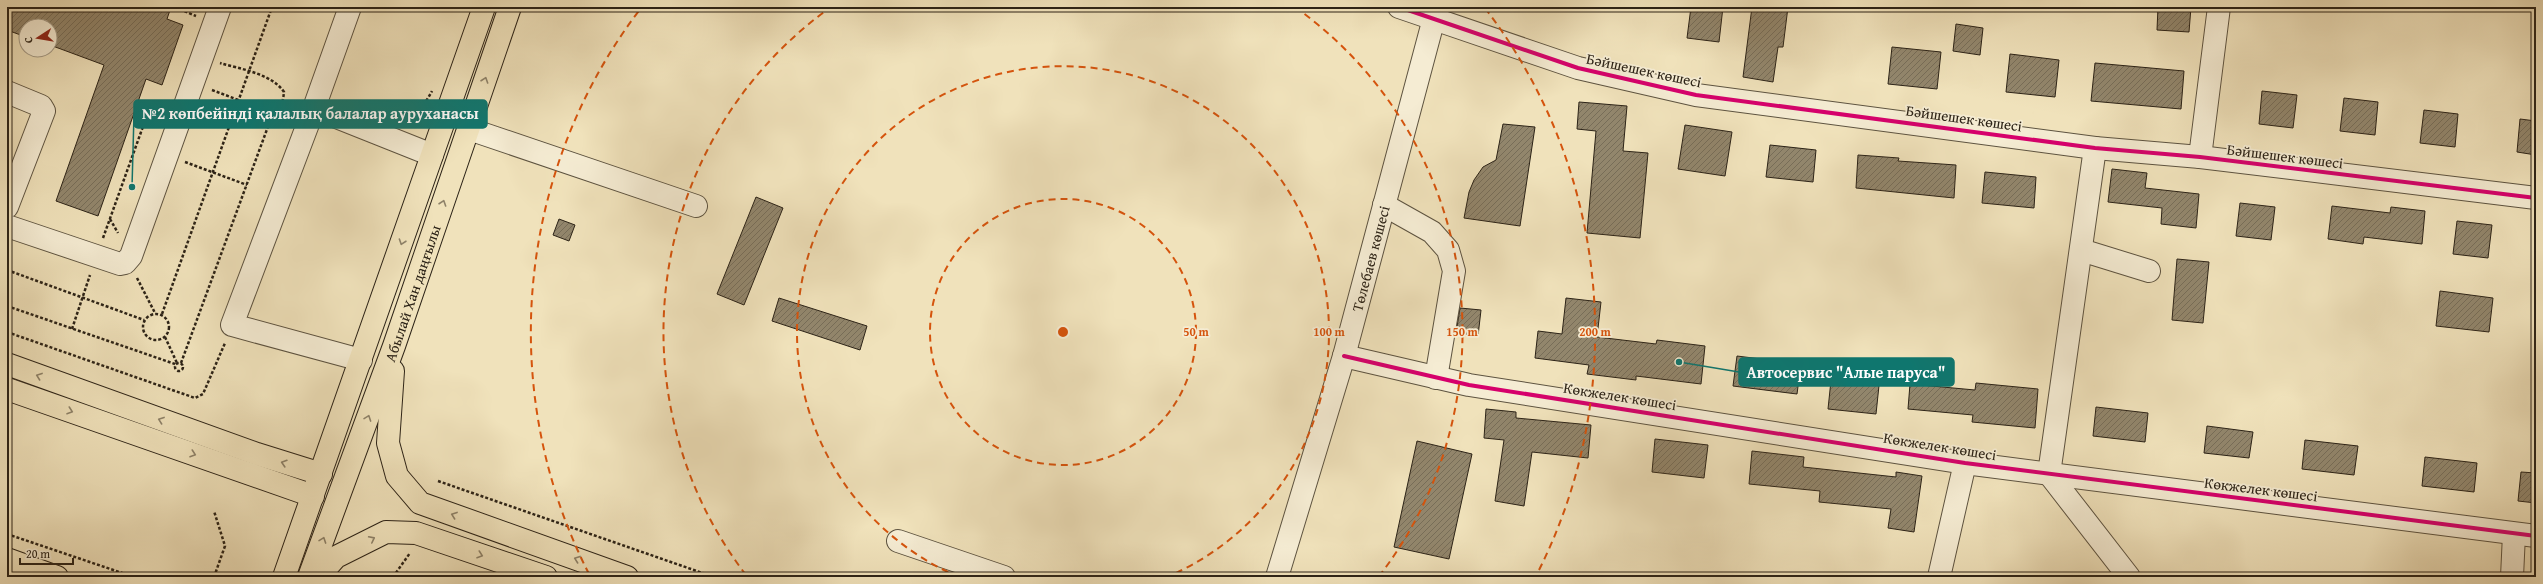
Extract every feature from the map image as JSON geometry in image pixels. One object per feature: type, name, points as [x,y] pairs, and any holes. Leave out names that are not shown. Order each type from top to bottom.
[{"type":"main road","name":"Абылай Хан даңғылы","points":[[284,577],[484,7]]},
{"type":"main road","name":"Абылай Хан даңғылы","points":[[309,577],[394,346],[510,7]]},
{"type":"main road","points":[[394,346],[388,443],[397,476],[420,503],[627,577]]},
{"type":"main road","points":[[7,364],[257,454],[321,474]]},
{"type":"main road","points":[[7,389],[313,496]]},
{"type":"main road","points":[[318,577],[336,557],[386,532],[416,533],[546,577]]},
{"type":"main road","points":[[7,560],[57,577]]},
{"type":"street","points":[[7,226],[120,264],[126,263],[220,7]]},
{"type":"street","points":[[350,7],[314,108],[232,325],[361,360]]},
{"type":"street","name":"Бәйшешек көшесі","points":[[1399,7],[1435,12],[1578,68],[1696,95],[2095,148],[2200,157],[2536,198]]},
{"type":"street","points":[[2200,157],[2219,7]]},
{"type":"street","name":"Төлебаев көшесі","points":[[1277,577],[1344,356],[1435,12]]},
{"type":"street","points":[[7,92],[41,106],[44,111],[7,207]]},
{"type":"street","points":[[314,108],[432,156]]},
{"type":"street","points":[[469,129],[696,206]]},
{"type":"street","points":[[2095,148],[2049,474],[2129,577]]},
{"type":"street","points":[[1384,205],[1432,232],[1448,250],[1454,271],[1436,378]]},
{"type":"street","points":[[2081,250],[2149,271]]},
{"type":"street","name":"Көкжелек көшесі","points":[[1344,356],[1436,378],[1965,463],[2536,536]]},
{"type":"street","points":[[1940,577],[1965,463]]},
{"type":"street","points":[[2512,577],[2514,534]]},
{"type":"street","points":[[898,541],[1004,577]]},
{"type":"path","points":[[186,7],[184,11],[198,16]]},
{"type":"path","points":[[162,314],[272,7]]},
{"type":"path","points":[[178,363],[247,185],[273,113],[278,110],[282,103],[284,92],[279,84],[249,71],[202,57]]},
{"type":"path","points":[[193,82],[238,101],[273,113]]},
{"type":"path","points":[[395,120],[404,119],[423,108],[435,85]]},
{"type":"path","points":[[102,241],[150,107],[171,112]]},
{"type":"path","points":[[178,160],[247,185]]},
{"type":"path","points":[[128,260],[155,313]]},
{"type":"path","points":[[72,329],[92,268]]},
{"type":"path","points":[[7,270],[144,320]]},
{"type":"path","points":[[7,306],[72,329],[178,363]]},
{"type":"path","points":[[155,313],[162,314],[170,325],[165,337],[160,340],[148,337],[143,326],[144,320],[155,313]]},
{"type":"path","points":[[7,332],[195,398],[203,394],[232,325]]},
{"type":"path","points":[[165,337],[178,363]]},
{"type":"path","points":[[438,481],[714,577]]},
{"type":"path","points":[[214,511],[225,546],[214,577]]},
{"type":"path","points":[[7,534],[134,577]]},
{"type":"path","points":[[393,577],[411,551]]},
{"type":"building","points":[[7,7],[171,7],[167,19],[183,25],[162,85],[146,79],[98,216],[56,201],[104,65],[58,48],[58,18],[18,18],[18,34],[7,30]]},
{"type":"building","points":[[1691,7],[1723,7],[1719,42],[1687,38]]},
{"type":"building","points":[[1752,7],[1788,7],[1783,47],[1778,47],[1773,82],[1743,77]]},
{"type":"building","points":[[2158,7],[2191,7],[2189,32],[2157,30]]},
{"type":"building","points":[[1956,24],[1983,28],[1980,55],[1953,51]]},
{"type":"building","points":[[1892,47],[1941,52],[1937,89],[1888,84]]},
{"type":"building","points":[[2010,54],[2059,60],[2055,97],[2006,92]]},
{"type":"building","points":[[2095,63],[2184,71],[2181,109],[2091,101]]},
{"type":"building","points":[[2262,91],[2297,95],[2293,128],[2259,124]]},
{"type":"building","points":[[2344,98],[2378,102],[2375,135],[2340,131]]},
{"type":"building","points":[[1579,102],[1627,106],[1623,151],[1648,153],[1640,238],[1587,233],[1596,131],[1577,129]]},
{"type":"building","points":[[2424,110],[2458,114],[2455,147],[2420,143]]},
{"type":"building","points":[[2520,119],[2536,121],[2536,155],[2517,152]]},
{"type":"building","points":[[1503,124],[1535,127],[1520,226],[1464,218],[1469,192],[1474,180],[1483,167],[1496,160]]},
{"type":"building","points":[[1685,125],[1732,132],[1725,176],[1678,169]]},
{"type":"building","points":[[1770,145],[1816,150],[1813,182],[1766,177]]},
{"type":"building","points":[[1858,155],[1899,158],[1898,161],[1956,165],[1954,198],[1856,188]]},
{"type":"building","points":[[2112,169],[2147,173],[2145,188],[2199,194],[2196,228],[2161,224],[2162,208],[2108,202]]},
{"type":"building","points":[[1985,172],[2036,177],[2034,208],[1982,203]]},
{"type":"building","points":[[756,197],[783,208],[744,305],[717,294]]},
{"type":"building","points":[[2240,203],[2275,207],[2271,240],[2236,236]]},
{"type":"building","points":[[2332,206],[2390,213],[2391,207],[2425,211],[2422,244],[2364,237],[2363,244],[2328,239]]},
{"type":"building","points":[[559,219],[575,225],[569,241],[553,235]]},
{"type":"building","points":[[2457,221],[2492,225],[2488,258],[2453,254]]},
{"type":"building","points":[[2177,259],[2209,262],[2203,323],[2172,320]]},
{"type":"building","points":[[2440,291],[2493,298],[2489,332],[2436,326]]},
{"type":"building","points":[[779,298],[867,326],[860,350],[772,321]]},
{"type":"building","points":[[1566,298],[1601,302],[1597,337],[1656,344],[1657,340],[1705,346],[1701,384],[1636,376],[1636,380],[1587,374],[1589,365],[1535,358],[1538,331],[1562,334]]},
{"type":"building","points":[[1460,308],[1481,310],[1478,336],[1456,333]]},
{"type":"building","points":[[1737,356],[1801,364],[1797,394],[1733,386]]},
{"type":"building","points":[[1832,371],[1880,376],[1876,414],[1828,409]]},
{"type":"building","points":[[1976,383],[2038,389],[2035,428],[1972,422],[1973,415],[1908,409],[1910,384],[1975,390]]},
{"type":"building","points":[[2096,407],[2148,413],[2145,442],[2093,436]]},
{"type":"building","points":[[1486,409],[1516,412],[1516,418],[1591,425],[1588,458],[1532,452],[1524,506],[1495,501],[1504,440],[1484,438]]},
{"type":"building","points":[[2207,426],[2253,432],[2249,458],[2204,453]]},
{"type":"building","points":[[1655,439],[1708,445],[1704,478],[1652,472]]},
{"type":"building","points":[[2305,440],[2358,446],[2354,475],[2302,469]]},
{"type":"building","points":[[1417,441],[1472,454],[1449,559],[1394,547]]},
{"type":"building","points":[[1752,451],[1804,457],[1803,467],[1896,477],[1896,472],[1922,476],[1914,532],[1888,528],[1891,509],[1819,502],[1820,491],[1749,484]]},
{"type":"building","points":[[2425,457],[2477,463],[2474,492],[2422,486]]},
{"type":"building","points":[[2521,472],[2536,473],[2536,503],[2518,501]]},
{"type":"cycle path","points":[[1399,7],[1578,68],[1696,95],[2095,148],[2200,157],[2536,198]]},
{"type":"cycle path","points":[[1344,356],[1469,385],[1965,463],[2536,536]]},
{"type":"place","name":"№2 көпбейінді қалалық балалар ауруханасы","points":[[132,187]]},
{"type":"place","name":"Автосервис \"Алые паруса\"","points":[[1679,362]]}]
